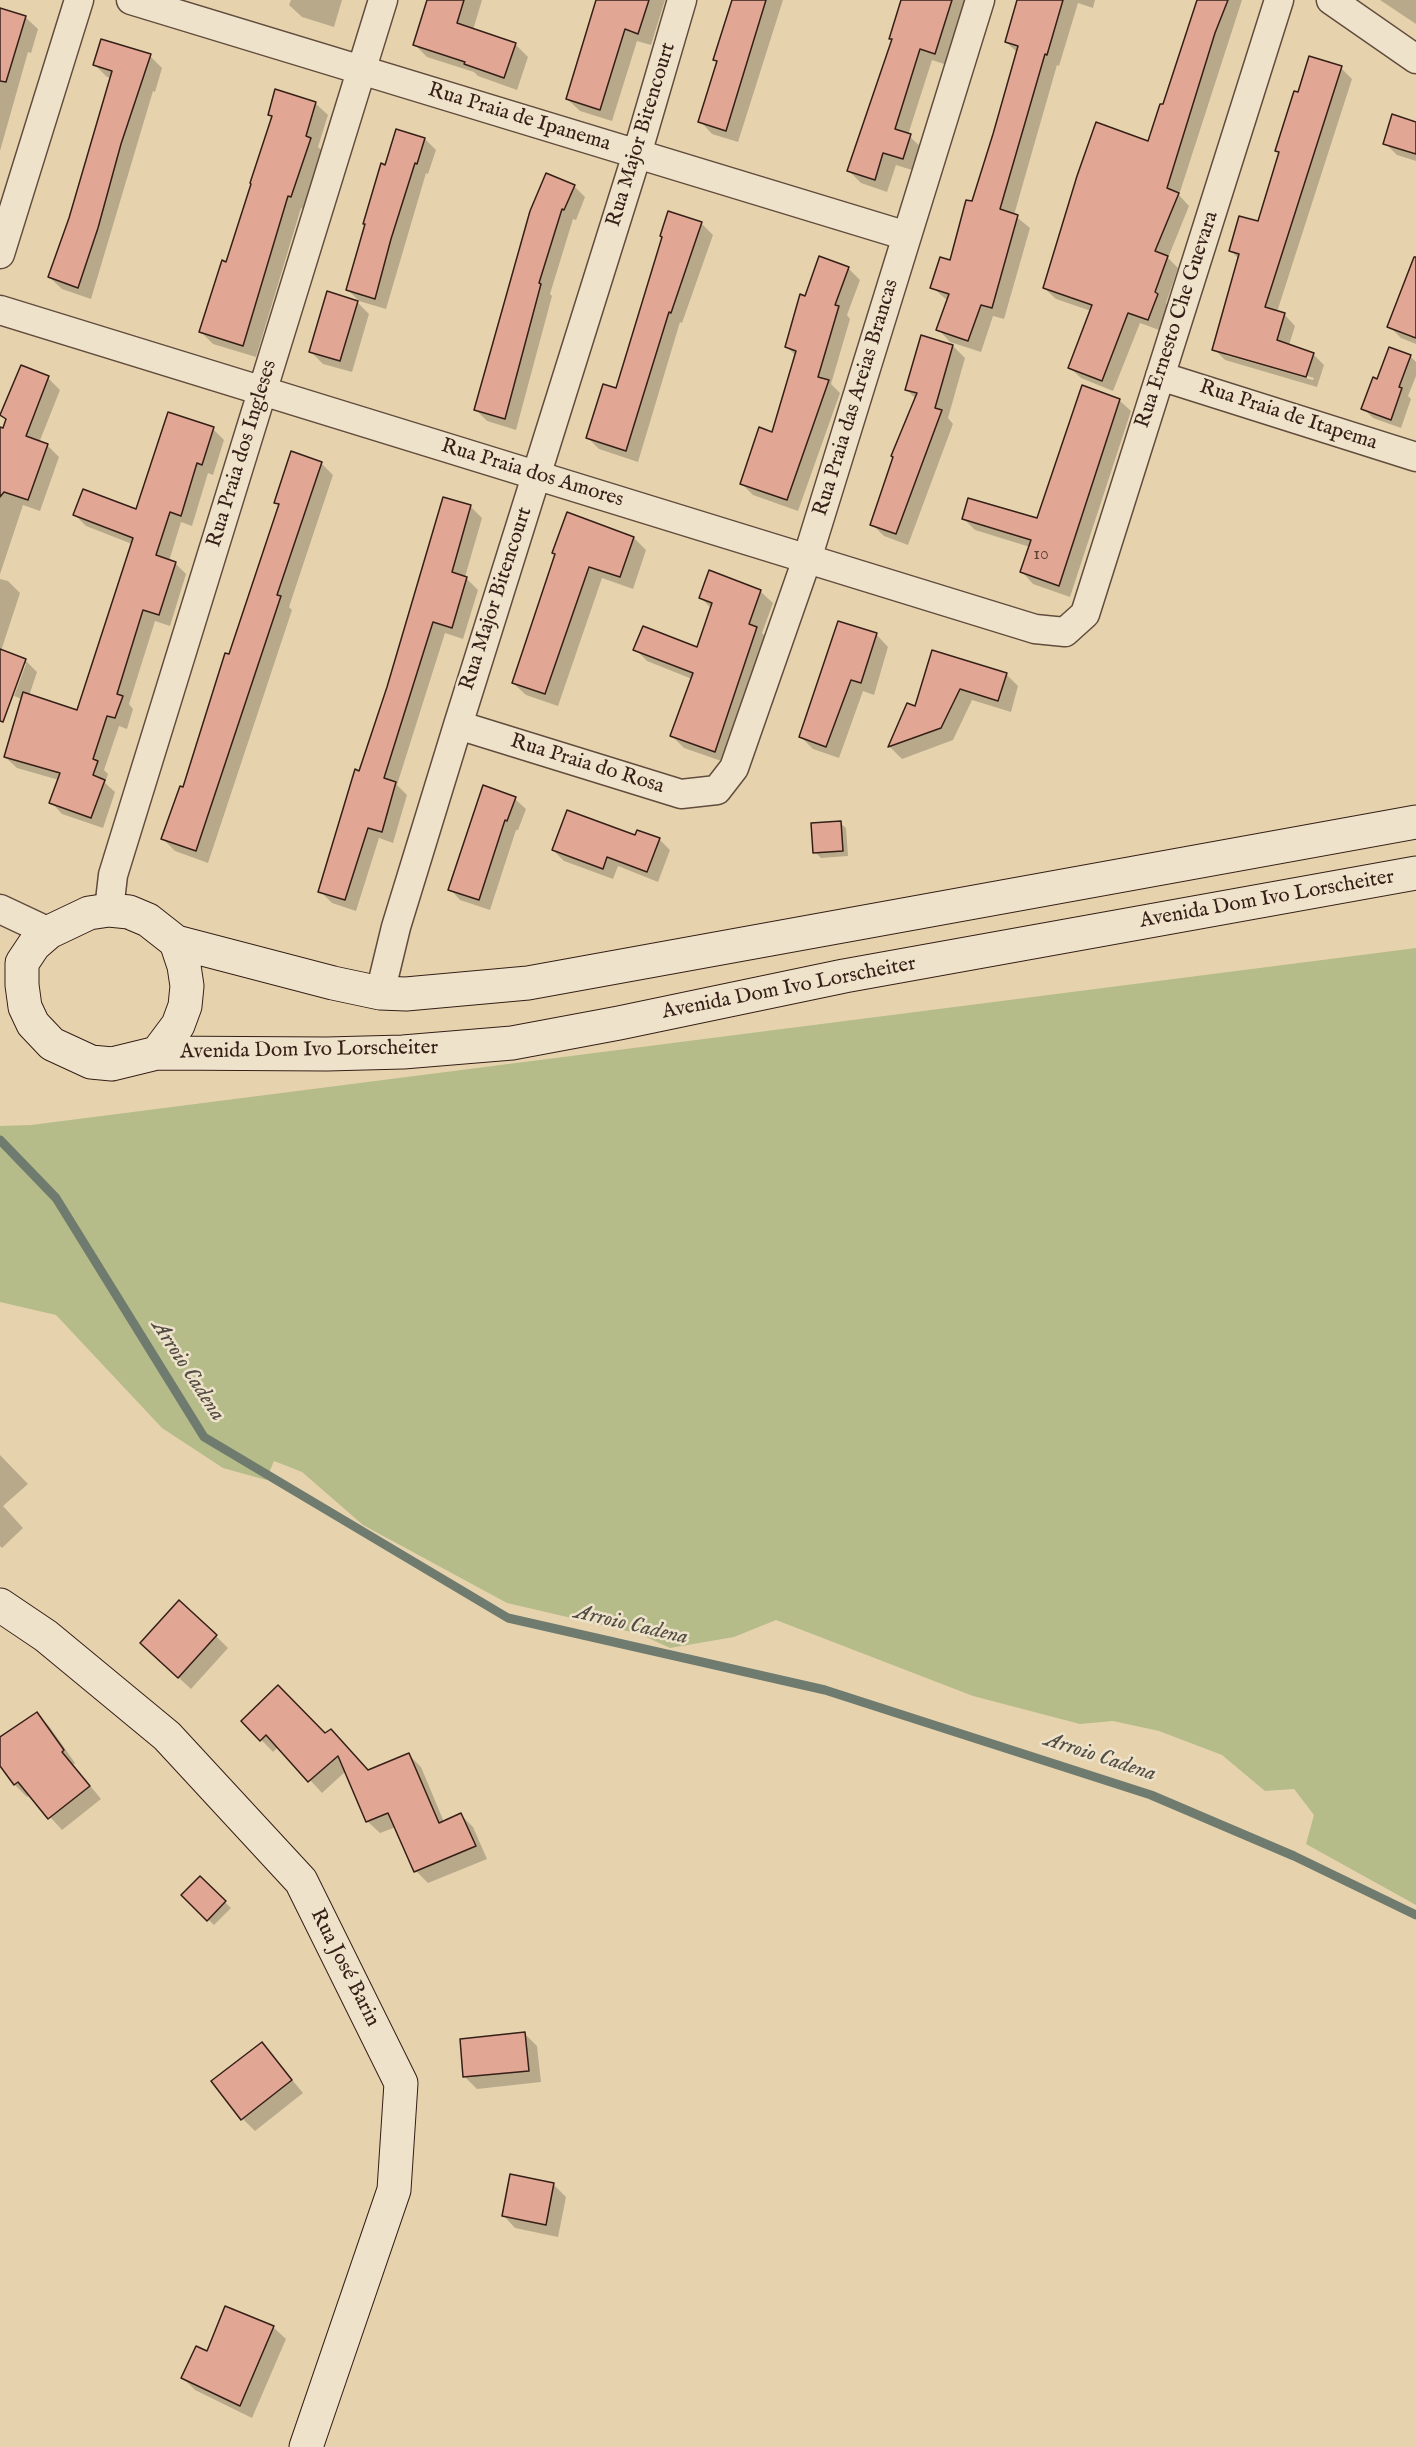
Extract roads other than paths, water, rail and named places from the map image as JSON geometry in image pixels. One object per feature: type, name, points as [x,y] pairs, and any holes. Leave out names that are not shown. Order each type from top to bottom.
[{"type":"main road","name":"Avenida Dom Ivo Lorscheiter","points":[[1416,822],[528,983],[406,994],[380,993],[333,983],[176,942],[148,920],[129,912],[109,910],[89,913],[49,932],[34,945],[21,963],[12,1012],[33,1024],[52,1044],[92,1062],[112,1064],[157,1053],[338,1054],[403,1052],[512,1043],[844,976],[1416,873]]},
{"type":"main road","name":"Avenida Dom Ivo Lorscheiter","points":[[157,1053],[178,1025],[185,1006],[186,976],[176,942]]},
{"type":"main road","name":"Rua José Barin","points":[[0,1605],[46,1636],[167,1736],[301,1881],[401,2083],[394,2190],[306,2447]]},
{"type":"street","points":[[0,254],[79,0]]},
{"type":"street","name":"Rua Praia de Ipanema","points":[[131,0],[907,236]]},
{"type":"street","name":"Rua Praia dos Ingleses","points":[[109,910],[113,875],[383,0]]},
{"type":"street","name":"Rua Major Bitencourt","points":[[380,993],[396,927],[637,154],[682,0]]},
{"type":"street","name":"Rua Praia das Areias Brancas","points":[[717,790],[734,768],[807,559],[980,0]]},
{"type":"street","name":"Rua Ernesto Che Guevara","points":[[1065,632],[1085,614],[1279,0]]},
{"type":"street","points":[[1331,0],[1416,59]]},
{"type":"street","name":"Rua Praia dos Amores","points":[[0,310],[1035,629],[1065,632]]},
{"type":"street","name":"Rua Praia de Itapema","points":[[1160,376],[1416,457]]},
{"type":"street","name":"Rua Praia do Rosa","points":[[458,725],[681,794],[717,790]]},
{"type":"street","points":[[0,909],[49,932]]},
{"type":"waterway","name":"Arroio Cadena","points":[[0,1140],[56,1198],[204,1437],[508,1618],[825,1690],[1151,1795],[1294,1856],[1416,1915]]}]
